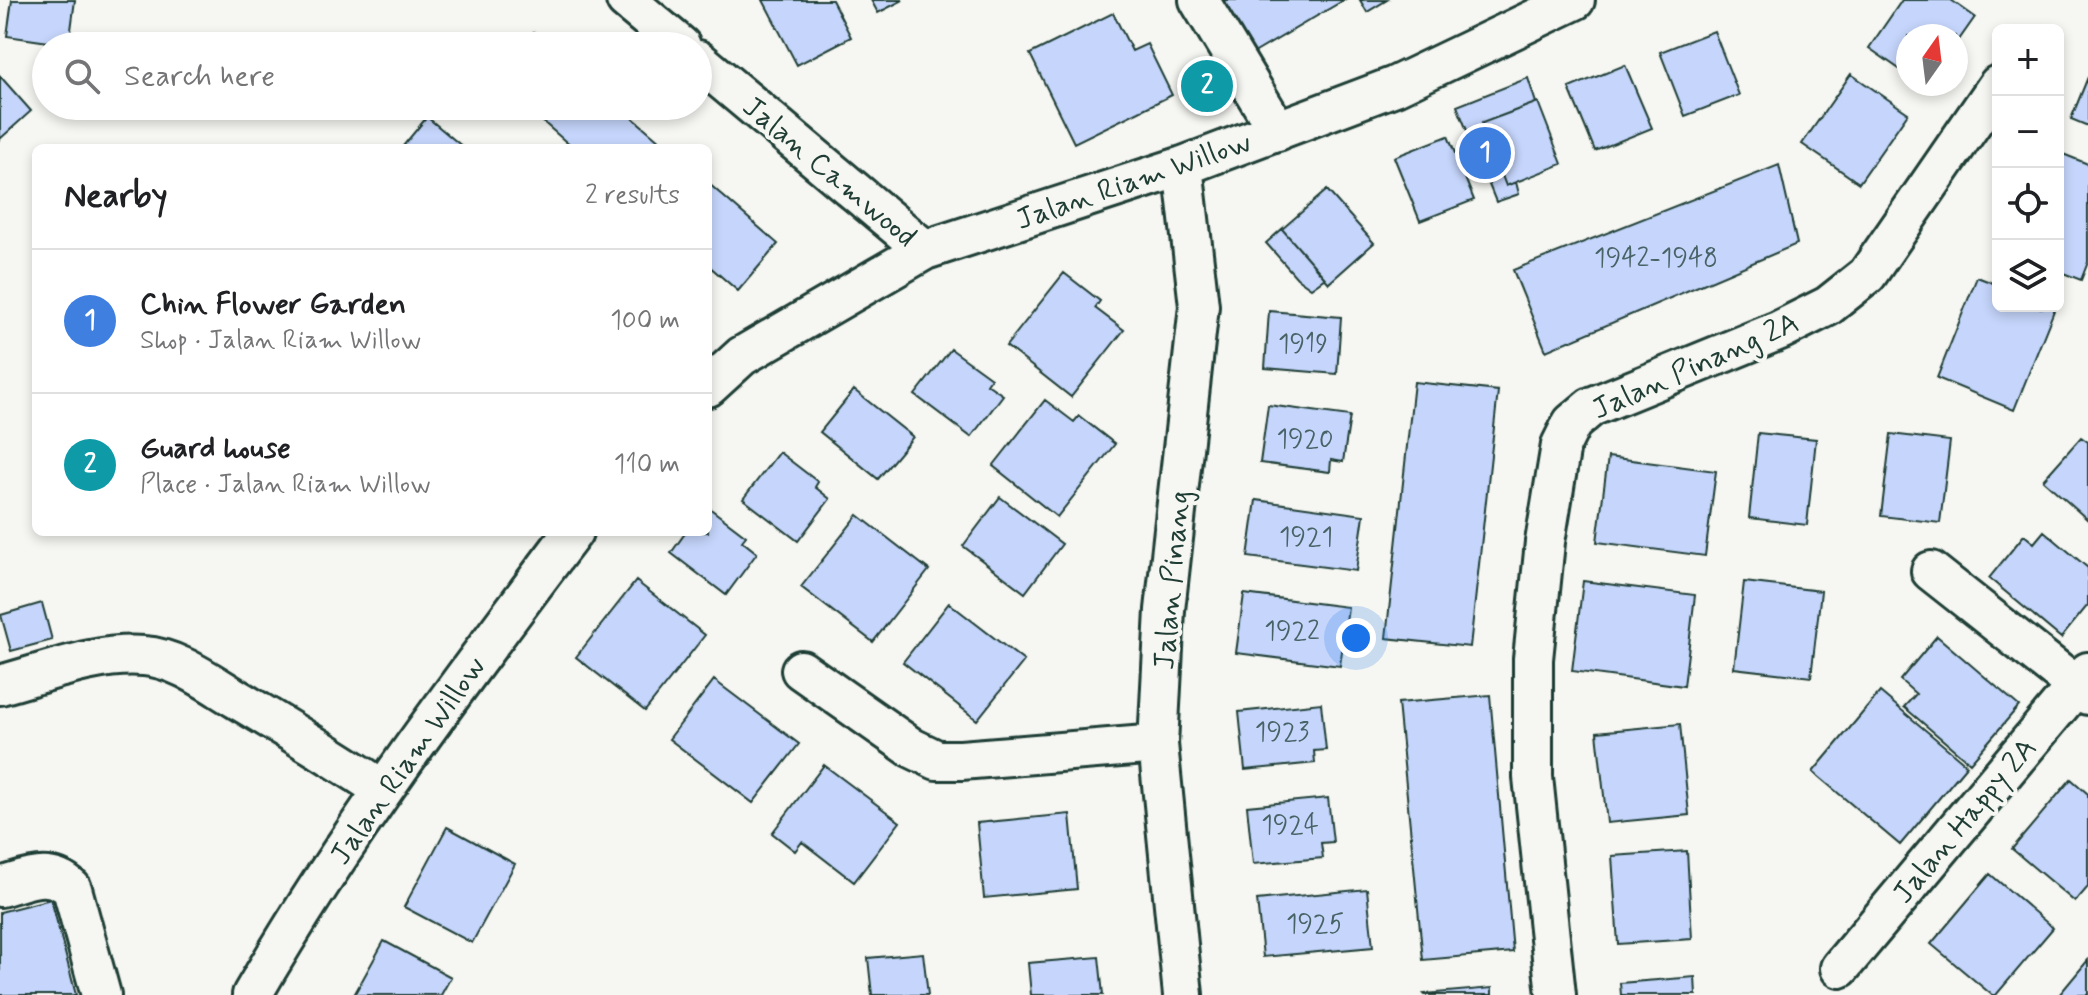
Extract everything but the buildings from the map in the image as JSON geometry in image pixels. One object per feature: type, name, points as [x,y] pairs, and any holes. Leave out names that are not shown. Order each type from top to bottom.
[{"type":"street","points":[[626,0],[664,32]]},
{"type":"street","points":[[1199,0],[1278,131]]},
{"type":"street","name":"Jalan Riam Willow","points":[[712,383],[742,356],[925,250],[1183,166],[1395,86],[1575,0]]},
{"type":"street","name":"Jalan Camwood","points":[[712,72],[925,250]]},
{"type":"street","name":"Jalan Pinang 2A","points":[[1556,995],[1533,777],[1533,659],[1545,542],[1561,445],[1566,434],[1572,423],[1591,407],[1780,330],[1828,306],[1867,275],[1992,94]]},
{"type":"street","name":"Jalan Pinang","points":[[1183,166],[1199,306],[1165,610],[1158,744],[1183,995]]},
{"type":"street","name":"Jalan Riam Willow","points":[[252,995],[295,920],[383,790],[570,536]]},
{"type":"street","points":[[1931,571],[2084,684]]},
{"type":"street","points":[[0,685],[110,656],[147,655],[173,663],[206,681],[383,790]]},
{"type":"street","points":[[801,670],[912,748],[937,760],[1158,744]]},
{"type":"street","name":"Jalan Happy 2A","points":[[1840,968],[2084,684]]},
{"type":"street","points":[[0,887],[43,876],[61,878],[72,889],[101,995]]},
{"type":"place","name":"Guard house","points":[[1207,86]]},
{"type":"place","name":"Chin Flower Garden","points":[[1485,153]]}]
